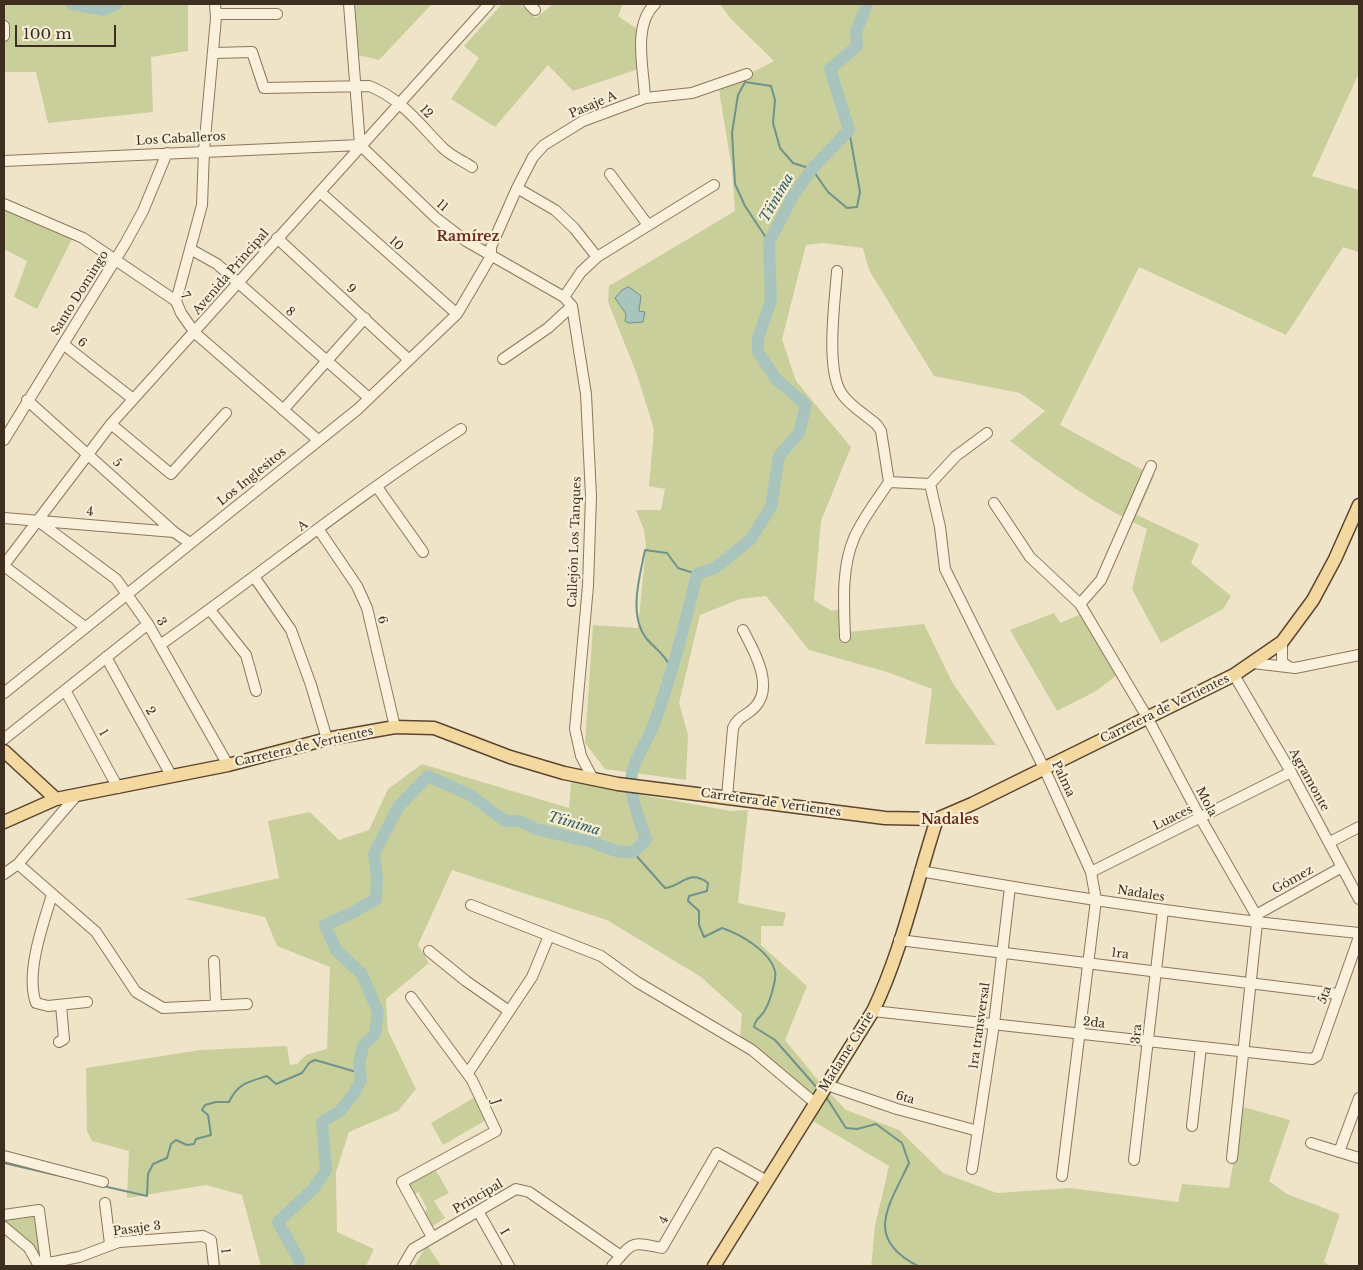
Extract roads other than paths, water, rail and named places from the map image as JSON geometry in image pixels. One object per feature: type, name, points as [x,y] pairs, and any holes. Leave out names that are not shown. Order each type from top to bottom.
[{"type":"main road","name":"Carretera de Vertientes","points":[[4,822],[56,799],[172,777],[228,765],[327,739],[395,727],[434,728],[510,757],[593,780],[885,818],[937,819],[972,804],[1234,675],[1282,642],[1314,600],[1359,505]]},
{"type":"main road","points":[[4,751],[56,799]]},
{"type":"main road","name":"Madame Curie","points":[[714,1266],[874,1011],[884,990],[937,819]]},
{"type":"street","points":[[349,4],[357,87],[360,145]]},
{"type":"street","name":"Avenida Principal","points":[[4,566],[111,424],[195,333],[360,145],[489,4]]},
{"type":"street","points":[[645,98],[641,48],[649,10],[656,4]]},
{"type":"street","points":[[176,300],[192,250],[202,206],[204,150],[214,53],[215,9],[277,14]]},
{"type":"street","points":[[4,26],[4,36]]},
{"type":"street","name":"12","points":[[214,53],[252,52],[264,88],[357,87],[376,89],[400,103],[445,150],[472,168]]},
{"type":"street","name":"Pasaje A","points":[[491,256],[491,247],[517,188],[534,157],[544,145],[583,121],[645,98],[692,93],[747,74]]},
{"type":"street","name":"Los Caballeros","points":[[4,161],[204,150],[360,145]]},
{"type":"street","name":"11","points":[[360,145],[436,218],[491,256],[569,302]]},
{"type":"street","name":"Santo Domingo","points":[[4,440],[143,211],[167,152]]},
{"type":"street","points":[[610,174],[648,224]]},
{"type":"street","points":[[504,359],[548,328],[569,302],[581,272],[597,257],[714,185]]},
{"type":"street","points":[[517,188],[555,210],[574,228],[597,257]]},
{"type":"street","name":"10","points":[[320,192],[457,314]]},
{"type":"street","name":"7","points":[[4,204],[83,238],[176,300],[181,313],[195,333],[318,440]]},
{"type":"street","name":"9","points":[[277,238],[408,359]]},
{"type":"street","name":"8","points":[[192,250],[217,264],[369,398]]},
{"type":"street","name":"Los Inglesitos","points":[[4,693],[369,398],[457,314],[491,256]]},
{"type":"street","points":[[837,271],[832,352],[837,383],[843,396],[877,425],[881,431],[889,482],[859,527],[849,550],[844,589],[845,636]]},
{"type":"street","name":"Callejón Los Tanques","points":[[569,302],[586,394],[591,496],[588,586],[575,729],[581,756],[593,780]]},
{"type":"street","points":[[283,410],[365,318]]},
{"type":"street","name":"6","points":[[63,344],[133,399]]},
{"type":"street","name":"5","points":[[27,400],[174,532],[190,543]]},
{"type":"street","points":[[111,424],[171,474],[226,413]]},
{"type":"street","name":"A","points":[[160,645],[255,578],[424,452],[461,429]]},
{"type":"street","points":[[889,482],[930,484],[956,456],[987,433]]},
{"type":"street","points":[[1080,604],[1101,580],[1151,466]]},
{"type":"street","name":"Palma","points":[[930,484],[940,527],[945,569],[1044,768],[1091,872],[1096,900],[1090,963],[1062,1176]]},
{"type":"street","points":[[377,487],[423,552]]},
{"type":"street","name":"Mola","points":[[994,503],[1030,557],[1080,604],[1148,718],[1200,819],[1256,919]]},
{"type":"street","name":"4","points":[[4,518],[174,532]]},
{"type":"street","name":"3","points":[[38,521],[116,579],[148,624],[228,765]]},
{"type":"street","name":"6","points":[[319,530],[357,586],[367,608],[395,727]]},
{"type":"street","points":[[4,566],[85,627]]},
{"type":"street","points":[[255,578],[291,630],[311,685],[327,739]]},
{"type":"street","points":[[210,610],[246,655],[256,691]]},
{"type":"street","points":[[4,739],[148,624]]},
{"type":"street","points":[[727,797],[733,728],[736,720],[756,707],[761,695],[761,665],[742,630]]},
{"type":"street","points":[[1282,642],[1282,662],[1289,667]]},
{"type":"street","points":[[1253,663],[1295,668],[1359,655]]},
{"type":"street","name":"2","points":[[106,657],[172,777]]},
{"type":"street","name":"Agramonte","points":[[1234,675],[1291,772],[1359,899]]},
{"type":"street","name":"1","points":[[65,690],[118,788]]},
{"type":"street","name":"Luaces","points":[[1091,872],[1291,772]]},
{"type":"street","points":[[4,884],[18,864],[76,796]]},
{"type":"street","points":[[1330,842],[1359,827]]},
{"type":"street","points":[[4,874],[18,864]]},
{"type":"street","points":[[18,864],[96,932],[136,992],[163,1008],[248,1004]]},
{"type":"street","name":"Gómez","points":[[1256,919],[1342,867]]},
{"type":"street","name":"Nadales","points":[[920,872],[1163,910],[1359,932]]},
{"type":"street","name":"1ra transversal","points":[[972,1169],[994,1024],[1010,887]]},
{"type":"street","points":[[52,895],[42,928],[32,993],[36,1003],[48,1006],[87,1002]]},
{"type":"street","points":[[471,905],[601,956],[637,982],[821,1093]]},
{"type":"street","name":"3ra","points":[[1134,1160],[1150,1042],[1154,971],[1163,910]]},
{"type":"street","points":[[1232,1158],[1252,983],[1256,919]]},
{"type":"street","points":[[411,997],[468,1073],[532,977],[549,936]]},
{"type":"street","name":"5ta","points":[[1312,1059],[1317,1056],[1359,937]]},
{"type":"street","name":"1ra","points":[[899,940],[1338,994]]},
{"type":"street","points":[[429,951],[466,981],[509,1011]]},
{"type":"street","points":[[214,961],[216,1005]]},
{"type":"street","points":[[59,1042],[64,1039],[61,1005]]},
{"type":"street","name":"2da","points":[[874,1011],[1312,1059]]},
{"type":"street","points":[[1192,1126],[1201,1047]]},
{"type":"street","name":"J","points":[[432,1237],[402,1182],[496,1131],[489,1119],[480,1092],[468,1073]]},
{"type":"street","name":"6ta","points":[[821,1093],[978,1131]]},
{"type":"street","points":[[1339,1152],[1359,1098]]},
{"type":"street","points":[[1311,1143],[1359,1158]]},
{"type":"street","name":"4","points":[[612,1266],[632,1245],[638,1243],[662,1248],[717,1153],[767,1181]]},
{"type":"street","points":[[4,1156],[103,1182]]},
{"type":"street","name":"Principal","points":[[403,1266],[412,1249],[516,1189],[529,1192],[621,1256]]},
{"type":"street","points":[[105,1203],[110,1244]]},
{"type":"street","points":[[4,1215],[39,1210],[41,1265]]},
{"type":"street","name":"I","points":[[478,1211],[510,1266]]},
{"type":"street","points":[[4,1227],[29,1248],[41,1265]]},
{"type":"street","name":"Pasaje 3","points":[[41,1265],[71,1262],[110,1244],[202,1236],[210,1240]]},
{"type":"street","name":"1","points":[[210,1240],[214,1266]]},
{"type":"water","points":[[629,287],[641,296],[639,311],[645,312],[643,322],[629,323],[625,321],[626,314],[615,298],[622,290]]},
{"type":"waterway","points":[[72,4],[104,10],[116,4]]},
{"type":"waterway","name":"Tíinima","points":[[299,1266],[299,1260],[278,1222],[314,1188],[326,1170],[322,1122],[340,1111],[353,1095],[361,1080],[359,1064],[363,1046],[375,1034],[378,1012],[362,974],[336,950],[325,925],[350,914],[376,899],[377,877],[374,854],[398,807],[428,776],[470,795],[505,821],[520,821],[536,829],[591,842],[619,852],[633,852],[646,840],[633,798],[632,773],[661,706],[697,574],[715,568],[750,540],[771,507],[779,456],[799,433],[806,405],[776,379],[758,352],[758,338],[771,301],[769,242],[793,196],[812,169],[849,130],[830,69],[857,46],[856,32],[867,4]]},
{"type":"waterway","name":"Tíinima","points":[[769,242],[745,206],[735,184],[732,133],[738,95],[745,82],[771,86],[775,100],[773,123],[780,148],[793,163],[812,169],[828,192],[847,208],[857,207],[860,192],[849,130]]},
{"type":"waterway","points":[[671,668],[663,655],[646,638],[638,618],[636,606],[638,583],[645,550],[667,553],[678,568],[697,574]]},
{"type":"waterway","points":[[633,852],[665,888],[676,885],[685,879],[695,877],[708,883],[707,891],[689,896],[688,901],[699,911],[699,925],[704,937],[722,928],[737,934],[753,944],[767,957],[775,971],[774,984],[768,1005],[756,1021],[754,1027],[775,1040],[819,1090]]},
{"type":"waterway","points":[[103,1186],[147,1196],[148,1174],[153,1164],[167,1158],[171,1144],[176,1140],[187,1145],[194,1144],[196,1139],[211,1135],[208,1115],[202,1110],[205,1105],[216,1102],[229,1102],[236,1091],[244,1084],[267,1076],[276,1084],[302,1073],[309,1063],[315,1060],[360,1073]]},
{"type":"waterway","points":[[826,1097],[846,1128],[857,1129],[876,1124],[902,1143],[909,1163],[889,1207],[885,1220],[886,1232],[891,1244],[901,1255],[918,1266]]},
{"type":"waterway","points":[[4,1163],[82,1181]]},
{"type":"district","name":"Ramírez","points":[[468,237]]},
{"type":"district","name":"Nadales","points":[[950,820]]}]
